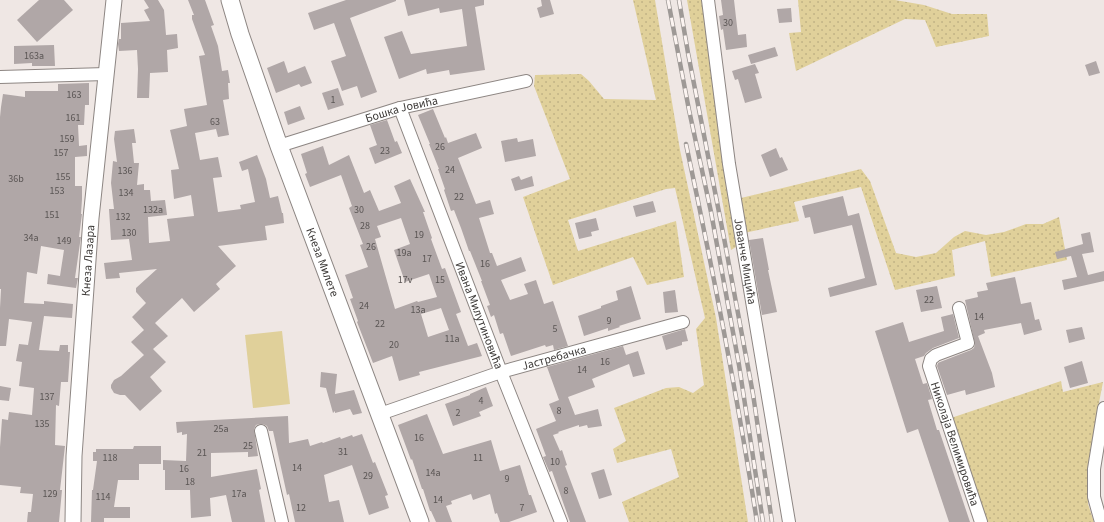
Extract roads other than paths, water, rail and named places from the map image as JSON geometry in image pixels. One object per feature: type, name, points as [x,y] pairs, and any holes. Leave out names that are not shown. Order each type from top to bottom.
[{"type":"main road","name":"Кнеза Милете","points":[[230,0],[240,34],[279,146],[420,522]]},
{"type":"street","name":"Кнеза Лазара","points":[[73,522],[74,456],[90,224],[114,0]]},
{"type":"street","name":"Јованче Мицића","points":[[708,0],[729,164],[789,522]]},
{"type":"street","points":[[0,77],[106,74]]},
{"type":"street","name":"Бошка Јовића","points":[[279,146],[400,108],[526,81]]},
{"type":"street","name":"Ивана Милутиновића","points":[[400,108],[501,372],[561,522]]},
{"type":"street","name":"Николаја Велимировића","points":[[959,308],[968,343],[936,355],[930,359],[929,366],[981,522]]},
{"type":"street","name":"Јастребачка","points":[[380,414],[501,372],[683,322]]},
{"type":"street","points":[[1101,522],[1094,497],[1094,468],[1104,408]]},
{"type":"street","points":[[261,431],[282,522]]},
{"type":"railway","points":[[668,0],[689,110],[711,212],[739,365],[763,522]]},
{"type":"railway","points":[[679,0],[753,394],[772,522]]},
{"type":"railway","points":[[686,144],[724,333],[757,522]]}]
